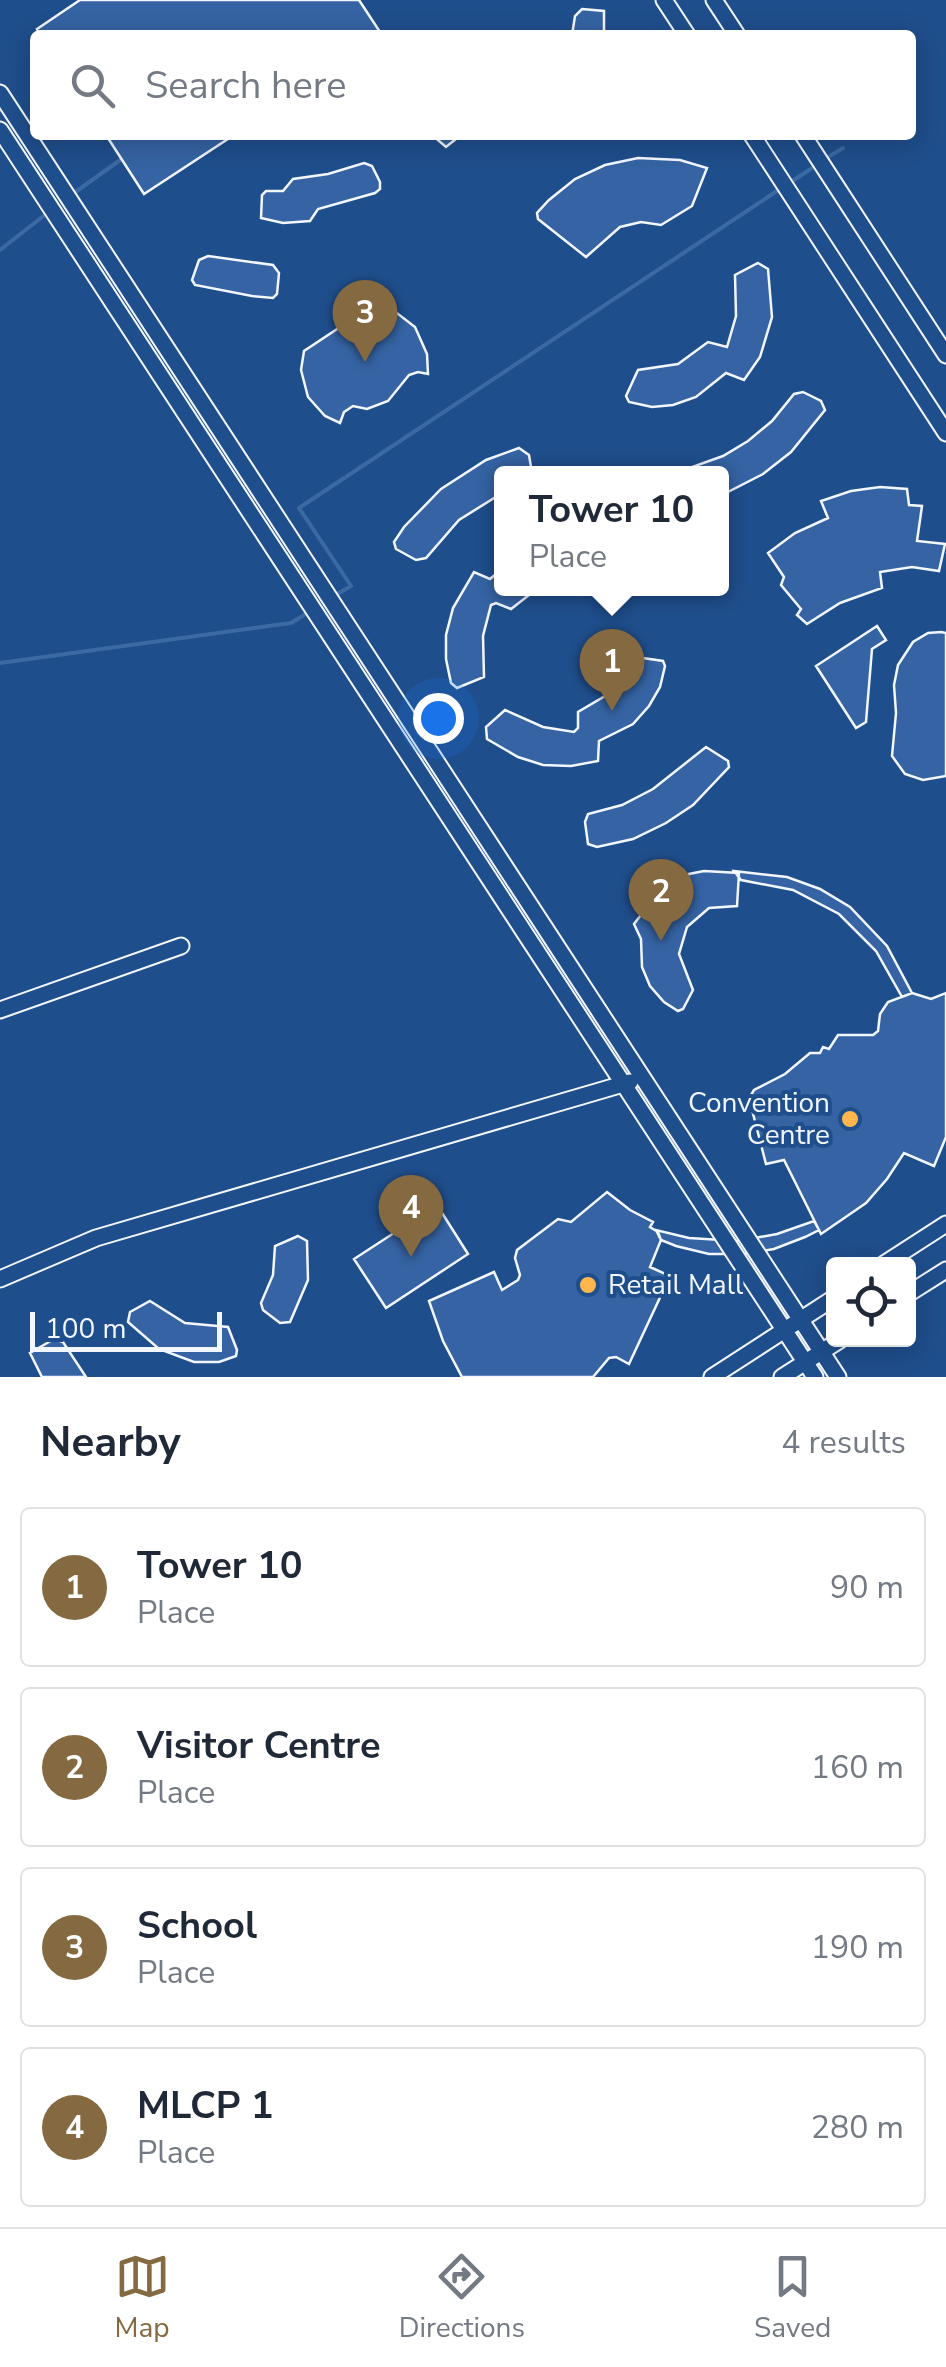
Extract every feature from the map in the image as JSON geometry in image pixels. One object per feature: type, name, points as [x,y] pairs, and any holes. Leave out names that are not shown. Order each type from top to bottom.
[{"type":"street","points":[[664,0],[683,30]]},
{"type":"street","points":[[714,0],[734,30]]},
{"type":"street","points":[[0,93],[30,139]]},
{"type":"street","points":[[0,130],[816,1377]]},
{"type":"street","points":[[31,140],[838,1377]]},
{"type":"street","points":[[755,140],[946,432]]},
{"type":"street","points":[[806,140],[946,356]]},
{"type":"street","points":[[0,1010],[180,946]]},
{"type":"street","points":[[0,1279],[96,1238],[643,1077]]},
{"type":"street","points":[[895,1257],[946,1224]]},
{"type":"street","points":[[916,1289],[946,1270]]},
{"type":"street","points":[[712,1377],[826,1303]]},
{"type":"street","points":[[782,1377],[830,1347]]},
{"type":"building","points":[[80,0],[359,0],[379,30],[38,30]]},
{"type":"building","points":[[582,9],[604,11],[604,30],[573,30],[575,16]]},
{"type":"building","points":[[109,140],[226,140],[144,194]]},
{"type":"building","points":[[638,158],[680,160],[707,168],[692,206],[661,225],[641,222],[620,227],[586,257],[538,219],[537,213],[549,200],[575,179],[605,165]]},
{"type":"building","points":[[364,163],[372,166],[380,182],[375,193],[318,209],[310,221],[283,223],[261,218],[262,195],[266,191],[283,191],[293,179]]},
{"type":"building","points":[[208,256],[273,265],[279,273],[277,294],[273,298],[252,296],[195,285],[192,280],[199,260]]},
{"type":"building","points":[[758,263],[768,269],[772,317],[760,357],[744,380],[726,373],[696,397],[673,405],[652,407],[629,402],[626,396],[638,370],[678,364],[708,342],[727,347],[736,316],[735,275]]},
{"type":"building","points":[[375,304],[393,310],[415,327],[427,354],[428,374],[409,375],[388,401],[367,409],[353,406],[344,412],[340,423],[325,416],[308,397],[301,370],[304,351]]},
{"type":"building","points":[[803,392],[821,401],[825,410],[791,452],[763,474],[729,491],[729,466],[695,466],[748,441],[772,421],[794,394]]},
{"type":"building","points":[[519,448],[529,455],[531,466],[494,466],[494,498],[459,520],[426,558],[416,560],[396,549],[394,542],[404,527],[441,489],[486,460]]},
{"type":"building","points":[[880,487],[907,489],[909,505],[922,506],[917,541],[945,544],[939,571],[912,567],[880,572],[882,588],[840,603],[807,624],[797,615],[801,609],[781,585],[784,577],[768,553],[795,533],[828,518],[821,501]]},
{"type":"building","points":[[474,572],[490,579],[494,576],[494,596],[528,596],[511,609],[491,605],[483,636],[484,677],[457,688],[451,683],[446,659],[446,635],[453,608]]},
{"type":"building","points":[[877,626],[886,640],[872,649],[866,722],[856,728],[816,666]]},
{"type":"building","points":[[928,633],[946,633],[946,776],[923,780],[905,774],[892,756],[894,685],[898,665],[913,642]]},
{"type":"building","points":[[636,657],[663,661],[660,687],[633,724],[599,741],[598,761],[571,766],[543,765],[518,757],[487,739],[486,727],[505,710],[543,727],[574,732],[578,728],[578,712],[610,693]]},
{"type":"building","points":[[706,747],[728,761],[729,767],[693,805],[633,839],[597,847],[588,844],[588,814],[622,805],[653,789]]},
{"type":"building","points":[[734,871],[787,877],[820,889],[850,907],[887,946],[912,993],[902,997],[876,951],[839,914],[793,890],[741,880]]},
{"type":"building","points":[[739,873],[737,906],[709,908],[687,927],[679,954],[693,990],[678,1011],[650,986],[642,967],[641,939],[634,924],[652,901],[680,886],[689,874]]},
{"type":"building","name":"Convention Centre","points":[[912,993],[931,999],[946,993],[946,1137],[934,1166],[904,1153],[866,1203],[821,1234],[784,1160],[766,1164],[751,1095],[810,1053],[820,1053],[823,1047],[829,1049],[838,1035],[873,1035],[888,1002]]},
{"type":"building","name":"Retail Mall","points":[[607,1192],[653,1222],[650,1227],[661,1240],[650,1267],[670,1276],[629,1364],[609,1358],[593,1377],[462,1377],[443,1341],[429,1301],[494,1272],[502,1290],[520,1275],[517,1250],[558,1219],[571,1222]]},
{"type":"building","points":[[437,1205],[468,1254],[386,1308],[354,1259]]},
{"type":"building","points":[[814,1221],[819,1230],[805,1237],[774,1249],[743,1254],[709,1254],[676,1246],[661,1240],[656,1230],[689,1238],[738,1241],[777,1234]]},
{"type":"building","points":[[298,1236],[307,1241],[308,1280],[290,1322],[280,1323],[263,1310],[261,1303],[273,1275],[275,1246]]},
{"type":"building","points":[[150,1301],[185,1323],[228,1327],[236,1356],[219,1362],[194,1362],[159,1349],[128,1322],[130,1312]]},
{"type":"building","points":[[54,1339],[63,1342],[86,1377],[42,1377],[30,1353]]},
{"type":"waterway","points":[[825,159],[843,148]]},
{"type":"waterway","points":[[74,193],[123,158]]},
{"type":"waterway","points":[[788,184],[818,164]]},
{"type":"waterway","points":[[334,596],[351,586],[299,508],[780,189]]},
{"type":"waterway","points":[[0,250],[46,214]]},
{"type":"waterway","points":[[0,663],[291,623],[309,612]]},
{"type":"place","name":"School","points":[[365,362]]},
{"type":"place","name":"Tower 10","points":[[612,711]]},
{"type":"place","name":"Visitor Centre","points":[[661,941]]},
{"type":"place","name":"Convention Centre","points":[[850,1119]]},
{"type":"place","name":"MLCP 1","points":[[411,1257]]},
{"type":"place","name":"Retail Mall","points":[[588,1285]]}]
